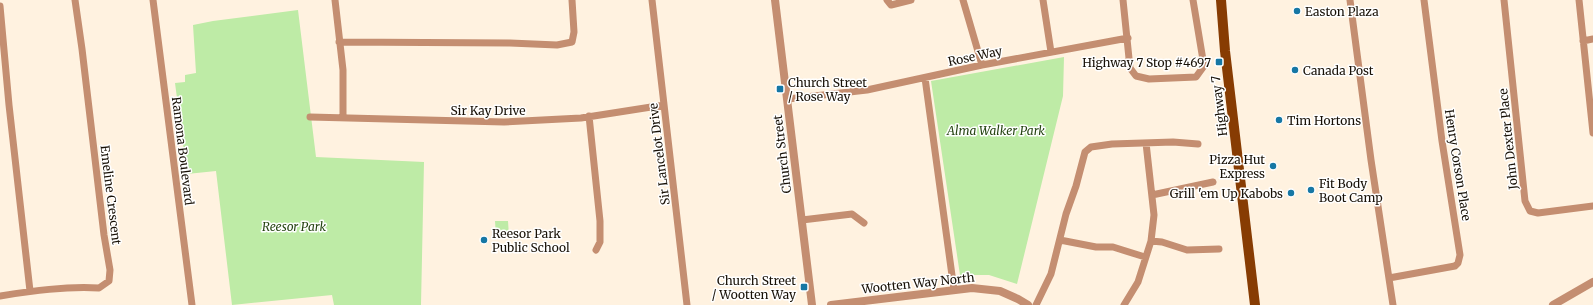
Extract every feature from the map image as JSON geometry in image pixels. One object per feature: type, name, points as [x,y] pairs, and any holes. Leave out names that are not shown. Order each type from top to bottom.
[{"type":"main road","name":"Highway 7","points":[[1221,0],[1225,51],[1256,305]]},
{"type":"street","name":"Emeline Crescent","points":[[0,296],[30,291],[84,287],[99,288],[109,281],[110,270],[104,235],[75,0]]},
{"type":"street","name":"Ramona Boulevard","points":[[153,0],[192,305]]},
{"type":"street","points":[[335,0],[343,70],[343,118]]},
{"type":"street","points":[[339,42],[510,43],[557,45],[572,42],[574,32],[572,0]]},
{"type":"street","name":"Sir Lancelot Drive","points":[[652,0],[688,305]]},
{"type":"street","name":"Church Street","points":[[775,0],[812,305]]},
{"type":"street","points":[[887,0],[891,4],[911,0]]},
{"type":"street","points":[[963,0],[982,65]]},
{"type":"street","points":[[1043,0],[1051,52]]},
{"type":"street","points":[[1123,0],[1130,68],[1136,76],[1149,79],[1196,76],[1204,66],[1193,0]]},
{"type":"street","points":[[1350,0],[1372,167],[1393,305]]},
{"type":"street","name":"Henry Corson Place","points":[[1389,278],[1455,266],[1458,263],[1460,255],[1442,142],[1424,0]]},
{"type":"street","name":"John Dexter Place","points":[[1504,0],[1525,201],[1530,211],[1538,212],[1593,206]]},
{"type":"street","points":[[1579,0],[1593,133]]},
{"type":"street","points":[[0,6],[15,160],[30,291]]},
{"type":"street","name":"Rose Way","points":[[788,99],[867,90],[982,65],[1128,38]]},
{"type":"street","points":[[1583,41],[1593,39]]},
{"type":"street","points":[[925,78],[954,290]]},
{"type":"street","name":"Sir Kay Drive","points":[[310,117],[504,122],[581,118],[664,105]]},
{"type":"street","points":[[589,116],[600,221],[600,242],[596,250]]},
{"type":"street","points":[[1036,305],[1051,274],[1066,214],[1076,186],[1085,152],[1091,147],[1112,144],[1173,142],[1198,144]]},
{"type":"street","points":[[1124,305],[1138,282],[1151,241],[1154,215],[1146,143]]},
{"type":"street","points":[[1152,195],[1175,188],[1213,182]]},
{"type":"street","points":[[802,220],[852,214],[864,223]]},
{"type":"street","points":[[1060,240],[1096,247],[1113,247],[1145,257]]},
{"type":"street","points":[[1151,241],[1187,250],[1219,249]]},
{"type":"street","points":[[1553,305],[1593,282]]},
{"type":"street","name":"Wootten Way North","points":[[831,305],[972,288],[1000,291],[1028,305]]},
{"type":"green space","name":"Reesor Park","points":[[298,10],[316,157],[424,162],[421,305],[334,305],[332,295],[232,305],[216,171],[187,174],[175,83],[185,82],[185,75],[196,73],[193,25]]},
{"type":"green space","name":"Alma Walker Park","points":[[1064,57],[1063,96],[1017,284],[989,275],[960,275],[931,81]]},
{"type":"green space","points":[[495,221],[508,221],[509,236],[496,237]]},
{"type":"place","name":"Easton Plaza","points":[[1297,11]]},
{"type":"place","name":"Highway 7 Stop #4697","points":[[1219,62]]},
{"type":"place","name":"Canada Post","points":[[1295,70]]},
{"type":"place","name":"Church Street / Rose Way","points":[[780,89]]},
{"type":"place","name":"Tim Hortons","points":[[1279,120]]},
{"type":"place","name":"Pizza Hut Express","points":[[1273,166]]},
{"type":"place","name":"Fit Body Boot Camp","points":[[1311,190]]},
{"type":"place","name":"Grill 'em Up Kabobs","points":[[1291,193]]},
{"type":"place","name":"Reesor Park Public School","points":[[484,240]]},
{"type":"place","name":"Church Street / Wootten Way","points":[[804,287]]}]
